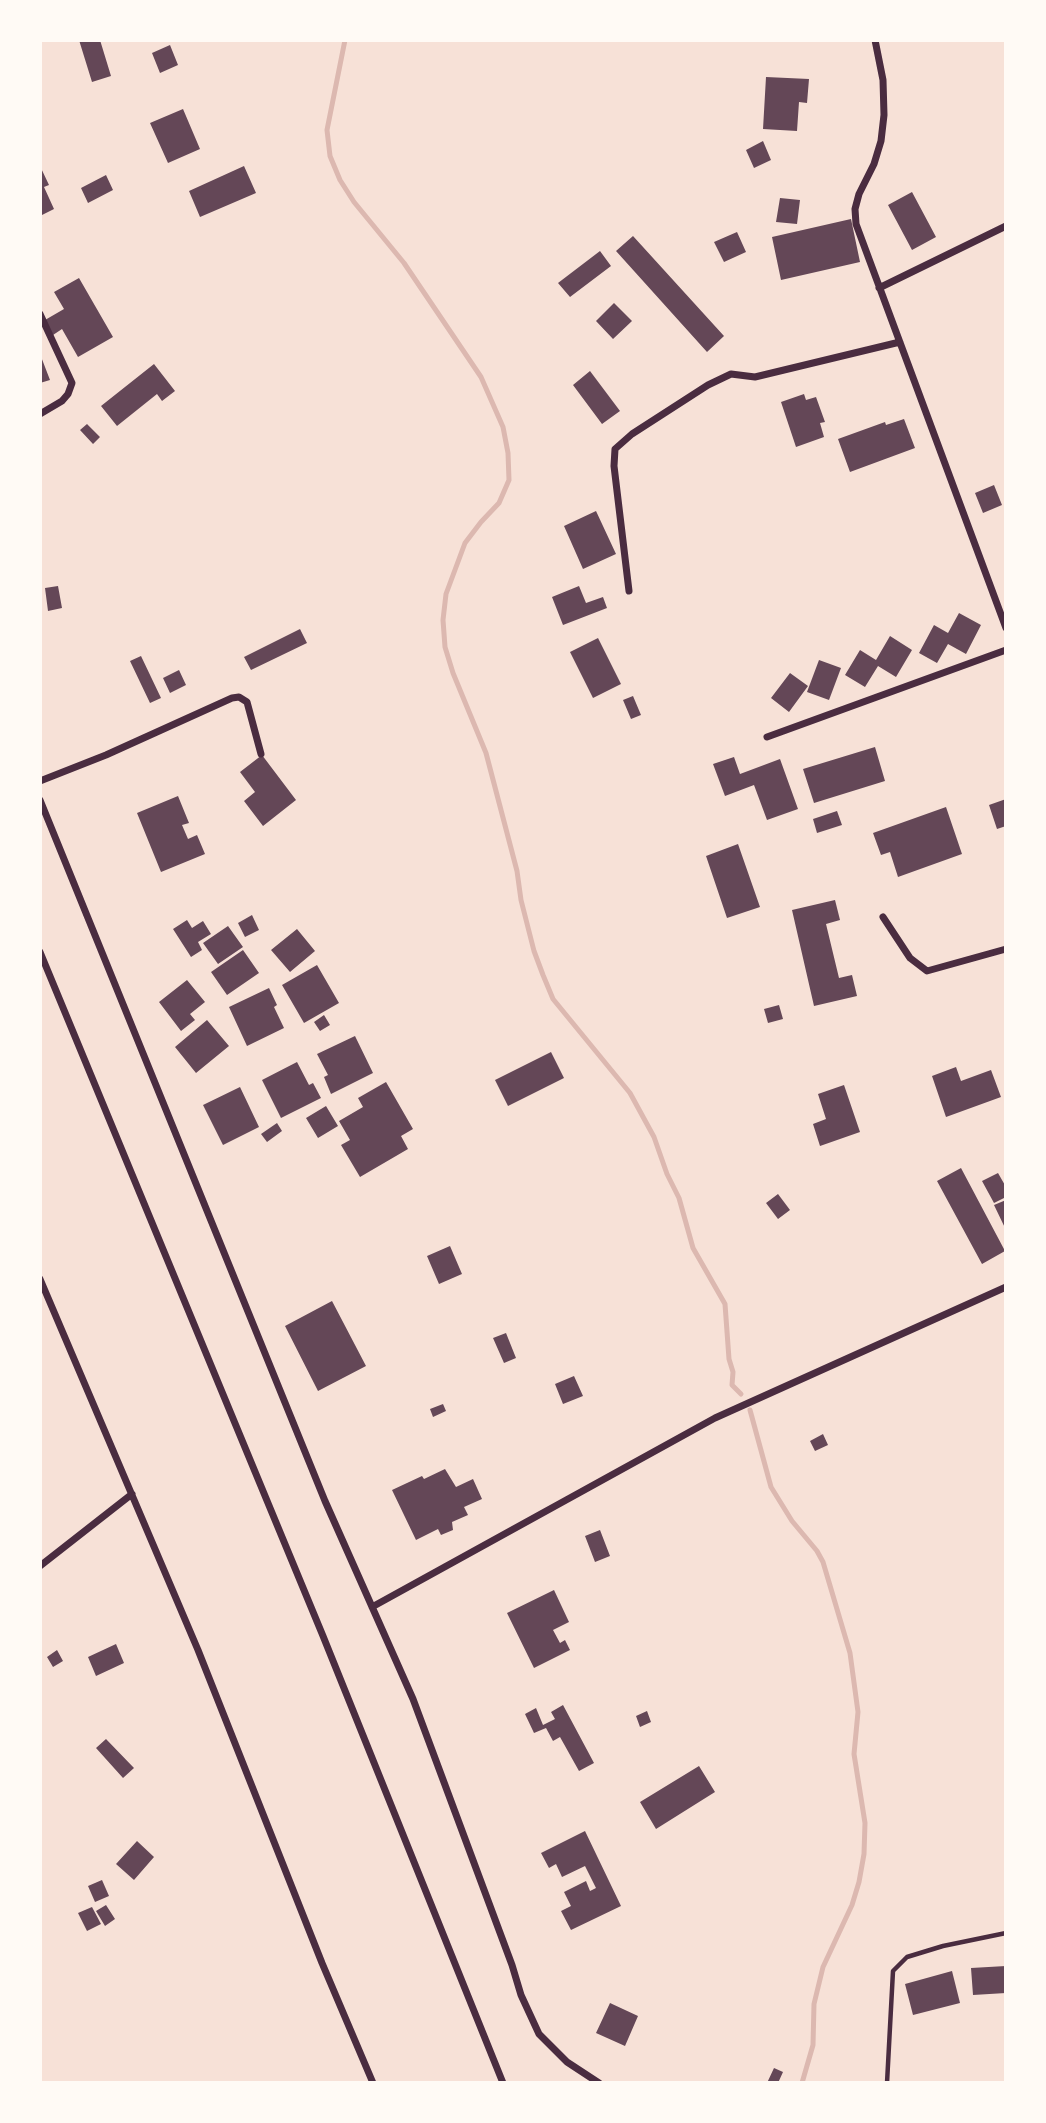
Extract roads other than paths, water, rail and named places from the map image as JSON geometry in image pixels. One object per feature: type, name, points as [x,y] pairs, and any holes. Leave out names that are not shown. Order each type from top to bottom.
[{"type":"street","points":[[875,40],[883,80],[884,114],[881,141],[874,164],[859,194],[855,209],[856,224],[1006,628]]},
{"type":"street","points":[[879,288],[1006,226]]},
{"type":"street","points":[[40,314],[72,383],[62,401],[40,414]]},
{"type":"street","points":[[629,591],[614,466],[615,449],[632,434],[708,385],[731,374],[755,377],[900,342]]},
{"type":"street","points":[[766,737],[1006,650]]},
{"type":"street","points":[[40,781],[239,697],[247,702],[261,754]]},
{"type":"street","points":[[40,800],[324,1501],[413,1699],[521,1995],[539,2034],[567,2062],[599,2083]]},
{"type":"street","points":[[883,917],[910,958],[926,971],[1006,949]]},
{"type":"street","points":[[40,953],[323,1636],[503,2083]]},
{"type":"street","points":[[40,1279],[132,1494],[373,2083]]},
{"type":"street","points":[[372,1607],[715,1418],[1006,1287]]},
{"type":"street","points":[[40,1566],[132,1494]]},
{"type":"lane","points":[[887,2083],[893,1971],[907,1957],[943,1946],[1006,1933]]},
{"type":"waterway","points":[[345,40],[327,130],[330,156],[340,180],[354,202],[404,263],[481,377],[503,427],[508,453],[509,480],[499,503],[465,543],[446,594],[443,620],[445,647],[486,753],[517,871],[521,900],[534,951],[543,975],[553,999],[630,1093],[654,1137],[679,1198],[693,1248],[725,1304],[729,1359],[733,1372],[732,1385],[741,1394]]},
{"type":"waterway","points":[[750,1410],[771,1487],[792,1521],[823,1562],[850,1653],[858,1712],[854,1754],[865,1823],[864,1854],[852,1905],[823,1967],[814,2004],[813,2045],[802,2083]]}]
